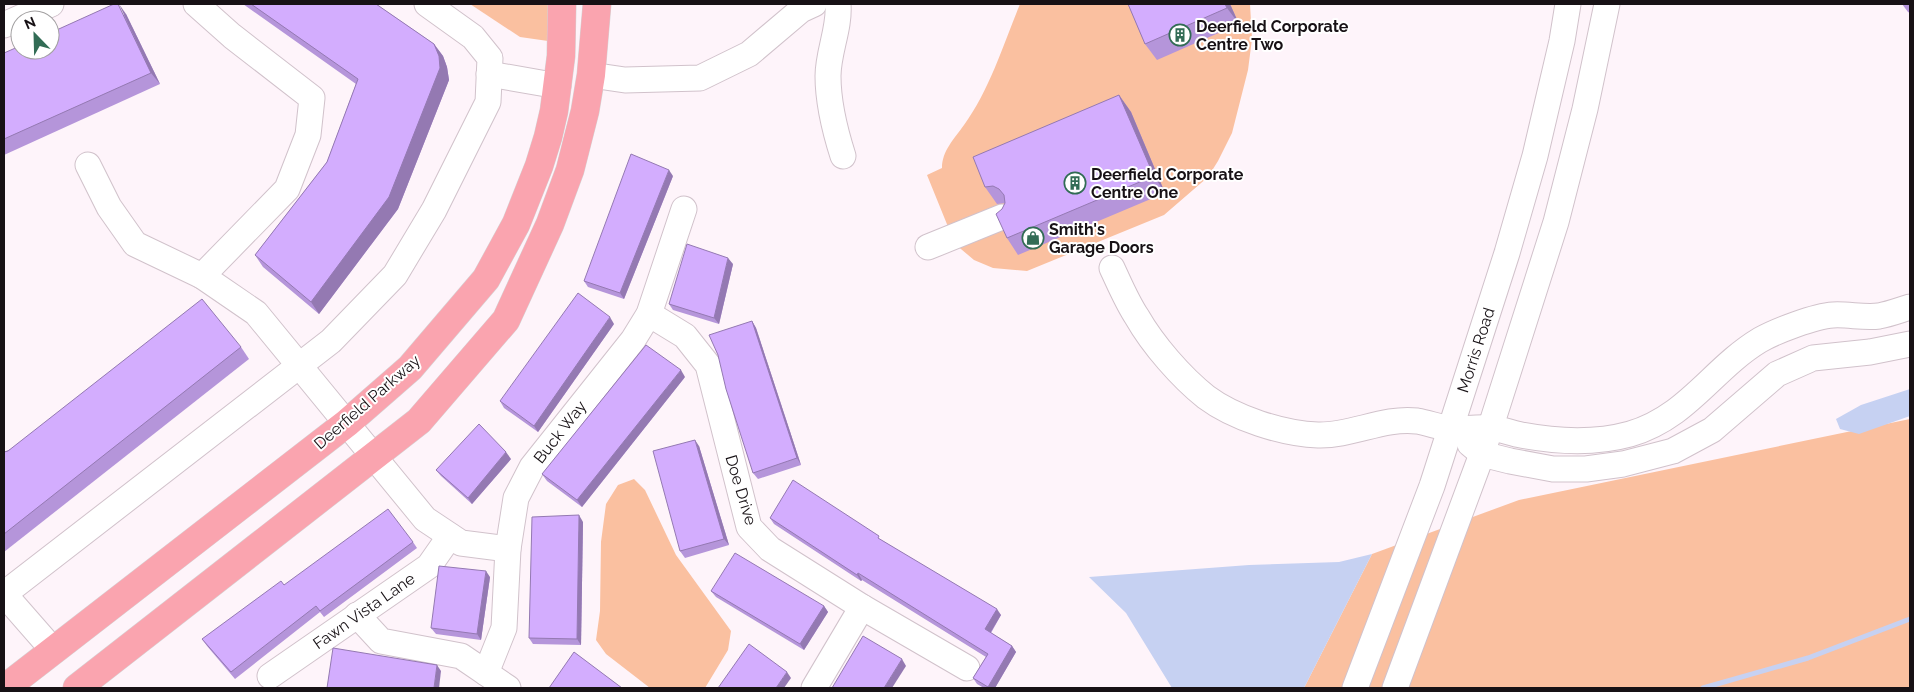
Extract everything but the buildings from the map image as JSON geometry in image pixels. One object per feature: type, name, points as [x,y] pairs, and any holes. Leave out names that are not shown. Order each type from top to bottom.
[{"type":"main road","name":"Deerfield Parkway","points":[[5,688],[347,423],[410,368],[486,279],[516,224],[531,188],[548,137],[558,86],[561,56],[562,4]]},
{"type":"main road","points":[[77,688],[419,421],[506,320],[550,224],[570,170],[592,75],[597,4]]},
{"type":"street","points":[[4,25],[52,4]]},
{"type":"street","points":[[196,4],[232,36],[312,98],[308,135],[287,189],[202,276]]},
{"type":"street","points":[[52,650],[4,594],[331,341],[395,275],[434,210],[488,102],[490,58],[473,37],[427,4]]},
{"type":"street","points":[[592,75],[624,80],[700,78],[749,54],[801,10],[814,4]]},
{"type":"street","points":[[838,4],[828,76],[833,124],[843,156]]},
{"type":"street","name":"Morris Road","points":[[1355,688],[1432,486],[1507,254],[1535,156],[1562,41],[1568,4]]},
{"type":"street","points":[[1395,688],[1491,428],[1553,231],[1592,78],[1607,4]]},
{"type":"street","points":[[489,74],[558,86]]},
{"type":"street","points":[[88,165],[109,207],[135,244],[202,276],[256,313],[425,519],[461,543],[508,549]]},
{"type":"street","name":"Buck Way","points":[[486,673],[504,628],[508,549],[516,498],[532,467],[633,340],[649,314],[684,209]]},
{"type":"street","points":[[928,248],[1002,217]]},
{"type":"street","points":[[1112,268],[1137,319],[1169,361],[1206,397],[1238,416],[1292,432],[1319,435],[1344,432],[1384,422],[1405,420],[1451,429],[1491,428],[1529,436],[1575,442],[1596,441],[1631,434],[1667,417],[1697,395],[1728,365],[1760,340],[1791,326],[1831,315],[1880,316],[1910,307]]},
{"type":"street","name":"Doe Drive","points":[[649,314],[685,336],[708,365],[749,527],[770,549],[862,608],[967,668]]},
{"type":"street","points":[[1451,429],[1482,454],[1510,461],[1569,470],[1623,464],[1673,451],[1712,430],[1777,374],[1813,358],[1870,352],[1910,344]]},
{"type":"street","name":"Fawn Vista Lane","points":[[270,676],[429,566],[450,536]]},
{"type":"street","points":[[814,688],[862,608]]},
{"type":"street","points":[[357,616],[381,641],[460,656],[508,688]]},
{"type":"shaded area","points":[[470,4],[551,4],[548,41],[520,37]]},
{"type":"shaded area","points":[[1020,4],[1250,4],[1252,39],[1248,70],[1232,133],[1208,177],[1164,215],[1027,271],[993,268],[974,260],[955,244],[927,175],[942,168],[946,151],[981,97]]},
{"type":"shaded area","points":[[1910,419],[1910,688],[1304,688],[1372,554],[1519,500]]},
{"type":"shaded area","points":[[634,479],[645,490],[676,555],[731,631],[728,650],[705,688],[650,688],[606,654],[596,640],[600,611],[601,542],[606,504],[618,485]]},
{"type":"water","points":[[1910,389],[1910,416],[1859,434],[1840,429],[1836,419],[1861,405]]},
{"type":"water","points":[[1372,554],[1304,688],[1172,688],[1126,613],[1089,577],[1249,565],[1339,562]]},
{"type":"waterway","points":[[1703,688],[1808,658],[1910,619]]},
{"type":"place","name":"Deerfield Corporate Centre Two","points":[[1180,35]]},
{"type":"place","name":"Deerfield Corporate Centre One","points":[[1075,183]]},
{"type":"place","name":"Smith's Garage Doors","points":[[1033,238]]}]
